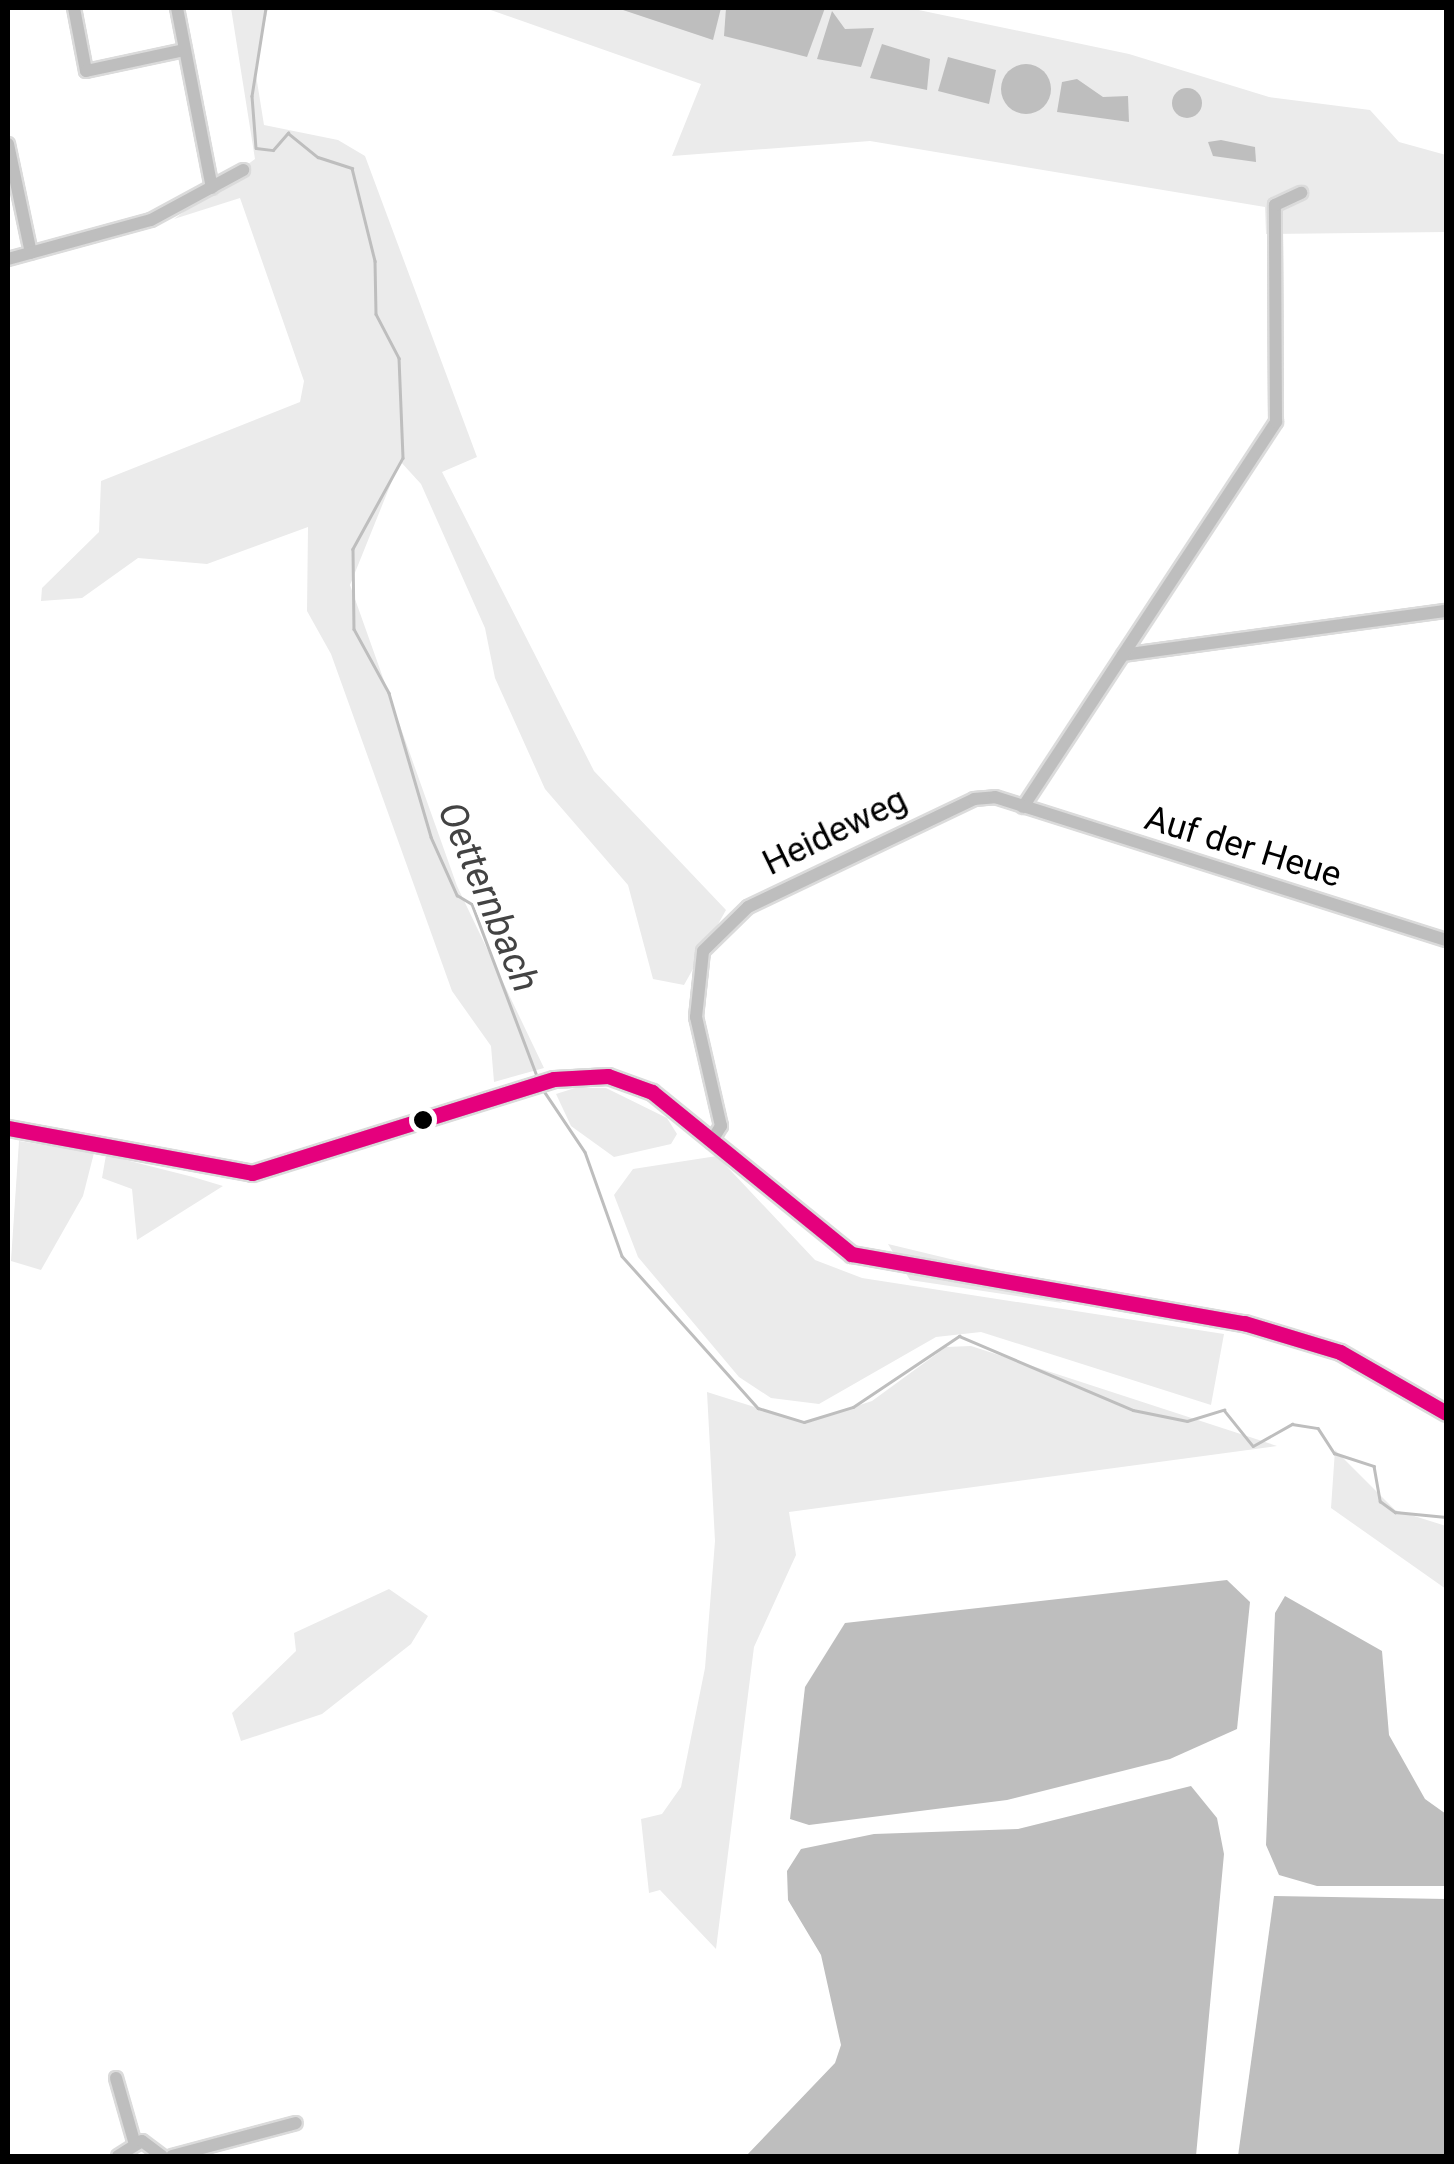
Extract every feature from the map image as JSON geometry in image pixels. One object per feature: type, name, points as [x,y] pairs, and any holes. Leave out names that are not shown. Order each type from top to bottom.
[{"type":"main road","points":[[8,1128],[252,1174],[554,1080],[630,1081],[851,1254],[1259,1328],[1356,1359],[1446,1413]]},
{"type":"street","points":[[74,8],[86,71],[184,50]]},
{"type":"street","points":[[177,8],[212,188]]},
{"type":"street","points":[[8,144],[31,253]]},
{"type":"street","points":[[8,258],[151,220],[243,170]]},
{"type":"street","points":[[1022,807],[1276,422],[1275,205],[1301,193]]},
{"type":"street","points":[[1123,656],[1446,611]]},
{"type":"street","name":"Heideweg","points":[[711,1142],[720,1111],[696,1017],[696,976],[722,927],[974,799],[1022,807]]},
{"type":"street","name":"Auf der Heue","points":[[1022,807],[1446,940]]},
{"type":"street","points":[[116,2078],[134,2142],[162,2156]]},
{"type":"street","points":[[172,2156],[296,2122]]},
{"type":"street","points":[[118,2156],[134,2142]]},
{"type":"shaded area","points":[[231,8],[268,8],[255,69],[264,125],[338,140],[365,156],[477,457],[442,472],[594,771],[726,910],[684,985],[653,979],[628,885],[545,789],[495,678],[485,628],[421,484],[400,461],[350,585],[457,886],[544,1068],[494,1082],[491,1046],[452,991],[331,654],[307,611],[308,527],[207,564],[138,558],[82,598],[41,601],[42,588],[99,532],[101,481],[300,402],[304,381],[240,198],[174,219],[255,159]]},
{"type":"shaded area","points":[[485,8],[909,8],[1129,54],[1269,97],[1370,110],[1399,142],[1446,155],[1446,232],[1266,234],[1265,207],[870,141],[672,156],[701,84]]},
{"type":"shaded area","points":[[617,8],[721,8],[713,40]]},
{"type":"shaded area","points":[[726,8],[825,8],[807,57],[724,36]]},
{"type":"shaded area","points":[[832,11],[845,29],[874,28],[861,67],[817,59]]},
{"type":"shaded area","points":[[882,44],[930,59],[927,90],[870,78]]},
{"type":"shaded area","points":[[948,57],[996,70],[989,104],[938,91]]},
{"type":"shaded area","points":[[1026,64],[1044,71],[1051,89],[1044,107],[1026,114],[1008,107],[1001,89],[1008,71]]},
{"type":"shaded area","points":[[1077,79],[1103,97],[1128,96],[1129,122],[1057,112],[1062,82]]},
{"type":"shaded area","points":[[1187,88],[1197,93],[1202,103],[1197,113],[1187,118],[1177,113],[1172,103],[1177,93]]},
{"type":"shaded area","points":[[1221,140],[1255,147],[1256,162],[1213,156],[1208,142]]},
{"type":"shaded area","points":[[575,1088],[606,1088],[667,1118],[677,1134],[671,1144],[614,1157],[571,1126],[556,1094]]},
{"type":"shaded area","points":[[19,1141],[94,1153],[83,1196],[41,1270],[11,1261]]},
{"type":"shaded area","points":[[106,1155],[223,1186],[137,1240],[132,1189],[102,1178]]},
{"type":"shaded area","points":[[717,1156],[815,1260],[862,1278],[1224,1334],[1211,1405],[981,1332],[936,1337],[819,1404],[771,1398],[739,1377],[638,1257],[614,1195],[633,1169]]},
{"type":"shaded area","points":[[888,1244],[1029,1278],[1062,1303],[910,1280]]},
{"type":"shaded area","points":[[971,1346],[1277,1446],[789,1512],[796,1555],[754,1647],[716,1949],[660,1890],[649,1893],[641,1819],[662,1814],[681,1787],[705,1668],[715,1541],[707,1392],[805,1423],[872,1401],[946,1347]]},
{"type":"shaded area","points":[[1335,1450],[1395,1510],[1446,1526],[1446,1589],[1331,1508]]},
{"type":"shaded area","points":[[1227,1580],[1250,1602],[1237,1729],[1170,1759],[1007,1800],[809,1825],[790,1819],[805,1687],[845,1623]]},
{"type":"shaded area","points":[[389,1589],[428,1616],[411,1644],[322,1714],[241,1741],[232,1713],[296,1651],[294,1633]]},
{"type":"shaded area","points":[[1285,1596],[1382,1651],[1389,1735],[1425,1799],[1446,1814],[1446,1886],[1317,1886],[1279,1875],[1266,1845],[1275,1613]]},
{"type":"shaded area","points":[[1191,1786],[1217,1818],[1224,1854],[1196,2156],[746,2156],[835,2063],[841,2045],[821,1955],[788,1900],[787,1871],[801,1849],[874,1834],[1018,1829]]},
{"type":"shaded area","points":[[1274,1896],[1446,1899],[1446,2156],[1238,2156]]},
{"type":"waterway","name":"Oetternbach","points":[[266,8],[252,96],[256,148],[273,150],[288,133],[318,157],[352,168],[375,261],[376,314],[399,358],[403,458],[353,549],[354,629],[389,693],[431,837],[457,895],[472,904],[538,1079]]},
{"type":"waterway","name":"Oetternbach","points":[[544,1091],[585,1152],[622,1256],[758,1408],[804,1422],[853,1407],[959,1336],[1133,1410],[1187,1421],[1224,1410],[1253,1446],[1292,1424],[1318,1428],[1334,1453],[1374,1466],[1380,1501],[1395,1512],[1446,1517]]},
{"type":"transit line","points":[[8,1128],[252,1173],[554,1079],[608,1076],[652,1092],[851,1254],[1244,1323],[1340,1352],[1446,1413]]}]
